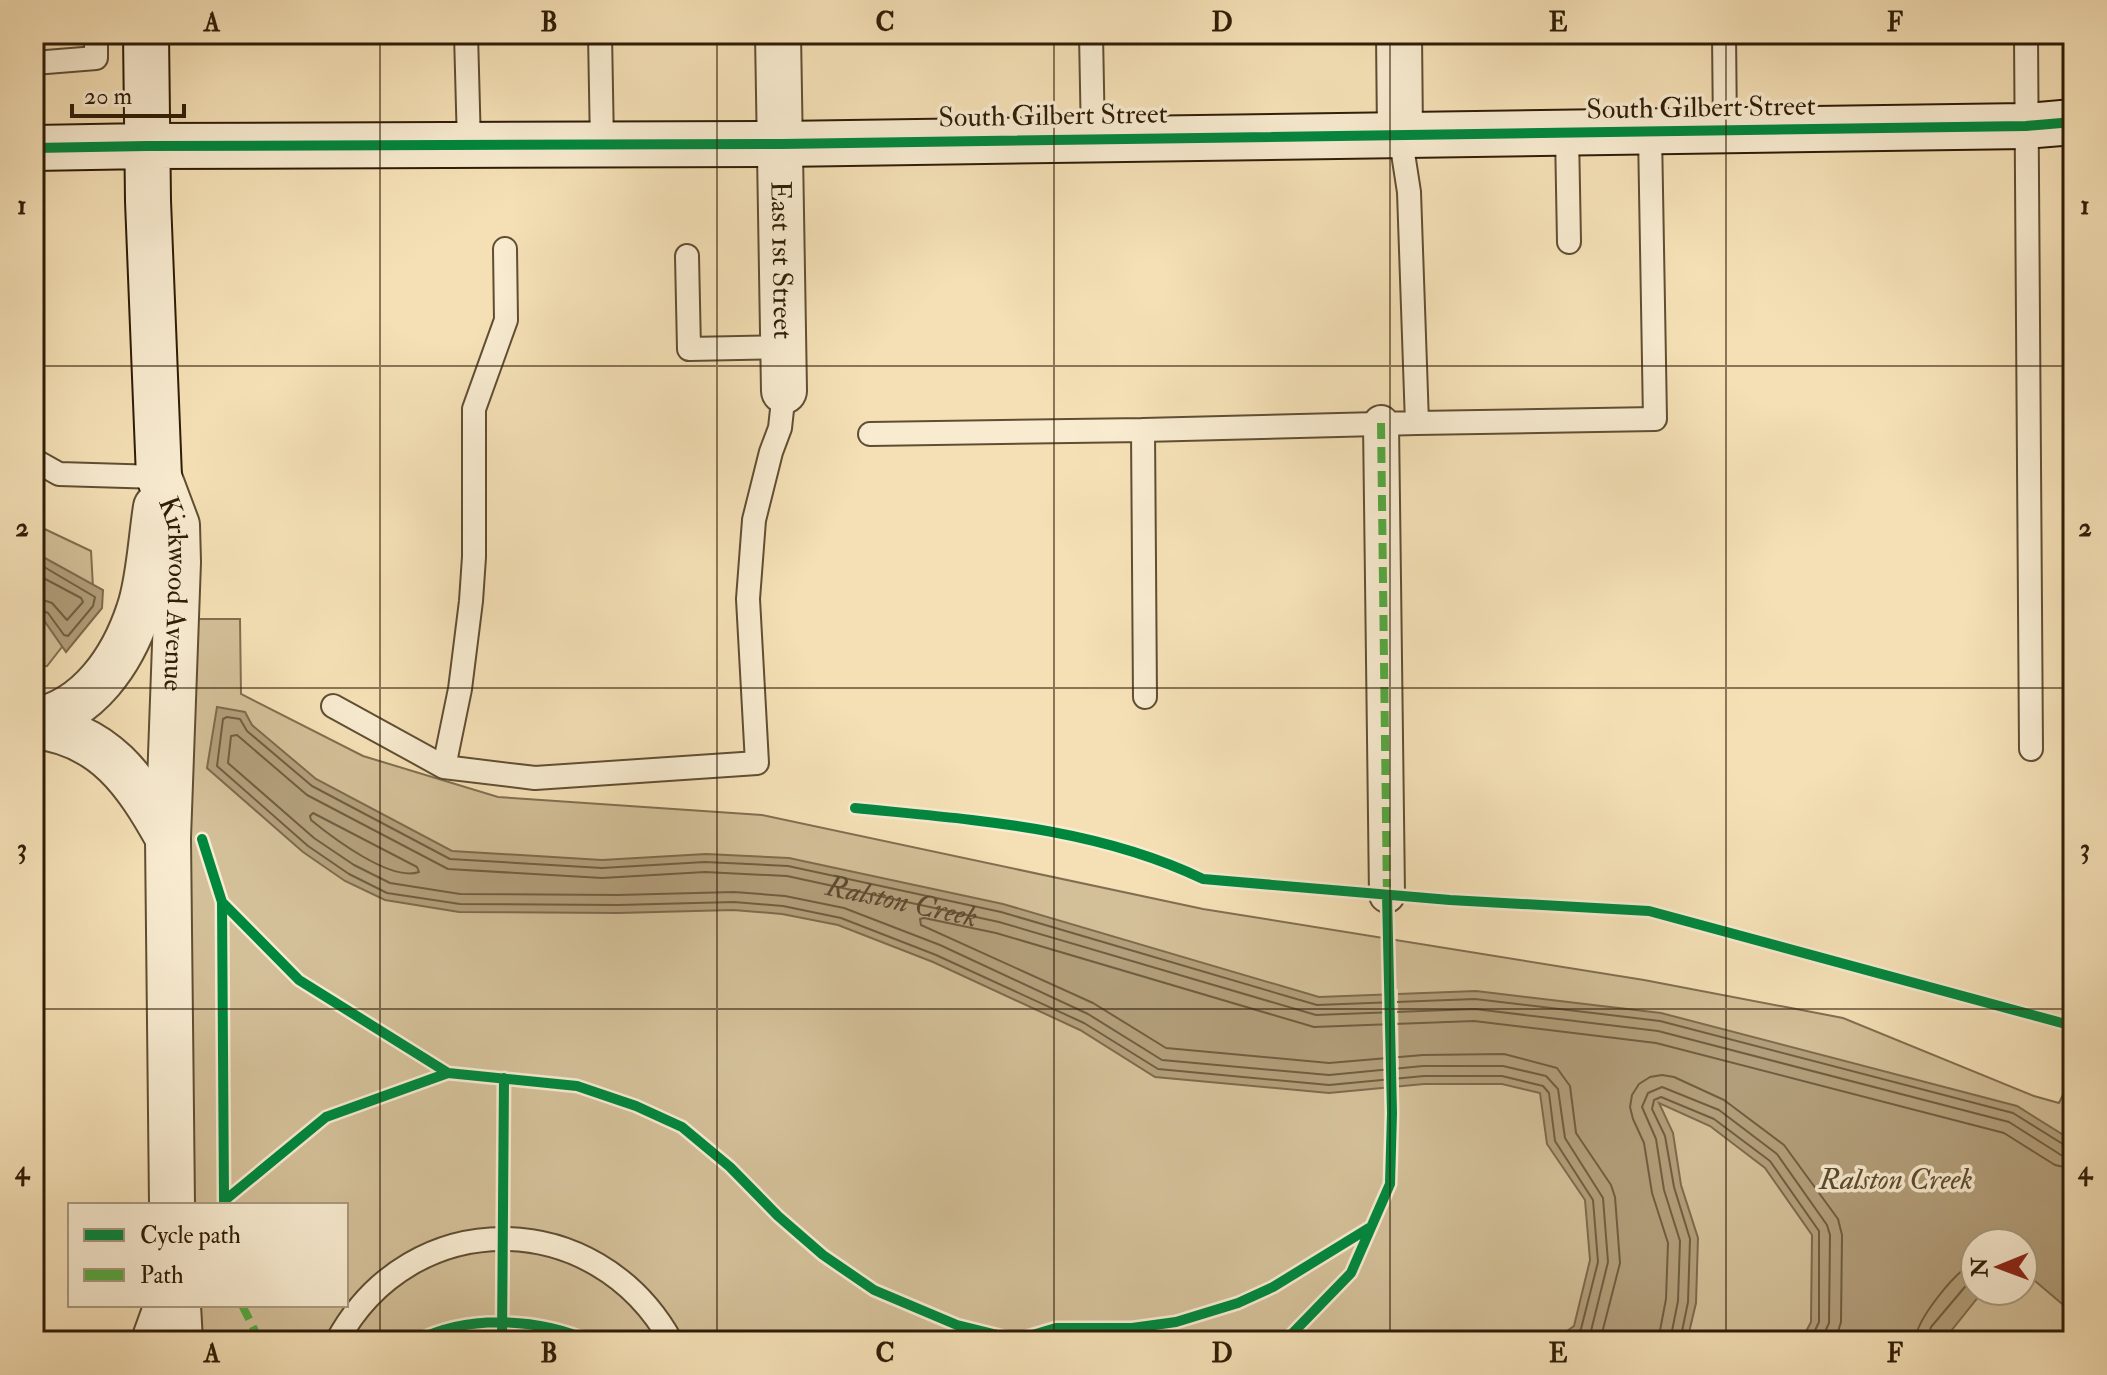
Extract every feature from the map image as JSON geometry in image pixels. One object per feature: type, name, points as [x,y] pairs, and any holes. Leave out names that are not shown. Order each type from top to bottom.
[{"type":"main road","name":"Kirkwood Avenue","points":[[146,34],[159,477],[177,525],[178,562],[168,838],[172,1203]]},
{"type":"main road","name":"East 1st Street","points":[[778,34],[784,391]]},
{"type":"main road","points":[[1399,34],[1400,134]]},
{"type":"main road","name":"South Gilbert Street","points":[[34,148],[781,144],[1650,133],[2026,126],[2073,122]]},
{"type":"main road","points":[[34,724],[70,707],[91,690],[109,672],[124,644],[140,608],[159,477]]},
{"type":"main road","points":[[34,724],[88,742],[120,765],[143,794],[168,838]]},
{"type":"main road","points":[[154,1341],[166,1307]]},
{"type":"street","points":[[1381,423],[1387,895]]},
{"type":"lane","points":[[34,63],[96,58],[96,34]]},
{"type":"lane","points":[[466,34],[469,145]]},
{"type":"lane","points":[[600,34],[602,145]]},
{"type":"lane","points":[[1091,34],[1093,140]]},
{"type":"lane","points":[[1724,34],[1725,131]]},
{"type":"lane","points":[[2026,34],[2031,749]]},
{"type":"lane","points":[[870,434],[1655,419],[1650,133]]},
{"type":"lane","points":[[1400,134],[1409,192],[1417,423]]},
{"type":"lane","points":[[1567,134],[1569,242]]},
{"type":"lane","points":[[444,767],[460,689],[471,601],[474,409],[506,320],[505,249]]},
{"type":"lane","points":[[687,256],[689,349],[784,347]]},
{"type":"lane","points":[[333,706],[444,767],[535,778],[757,763],[748,599],[752,536],[771,452],[780,428],[784,391]]},
{"type":"lane","points":[[1143,430],[1145,697]]},
{"type":"lane","points":[[34,460],[59,474],[159,477]]},
{"type":"lane","points":[[337,1341],[348,1322],[377,1287],[414,1261],[456,1244],[501,1238],[545,1243],[588,1257],[625,1282],[657,1315],[671,1341]]},
{"type":"lane","points":[[189,1307],[191,1341]]},
{"type":"shaded area","points":[[34,524],[91,551],[94,606],[47,666],[34,667]]},
{"type":"shaded area","points":[[183,619],[240,619],[241,694],[363,756],[498,797],[762,815],[1203,909],[1644,980],[1843,1018],[2034,1096],[2059,1103],[2073,1074],[2073,1341],[183,1341],[183,1307],[348,1307],[348,1203],[183,1203]]},
{"type":"water","points":[[34,552],[103,590],[102,608],[66,652],[43,619],[34,614]]},
{"type":"water","name":"Ralston Creek","points":[[217,707],[245,712],[252,725],[316,779],[452,851],[602,860],[706,854],[789,858],[1003,904],[1319,997],[1476,991],[1661,1013],[2017,1106],[2073,1141],[2073,1313],[2039,1284],[2039,1227],[1959,1227],[1959,1307],[1970,1307],[1943,1341],[1801,1341],[1811,1322],[1812,1235],[1765,1168],[1710,1126],[1659,1103],[1673,1133],[1681,1185],[1698,1238],[1696,1303],[1687,1341],[1553,1341],[1574,1326],[1590,1260],[1585,1200],[1547,1144],[1540,1093],[1502,1084],[1424,1084],[1329,1093],[1155,1077],[1080,1030],[933,962],[838,925],[782,914],[733,910],[459,912],[385,900],[345,881],[303,852],[207,768]]},
{"type":"pier","points":[[1398,989],[1399,1091],[1384,1092],[1382,990]]},
{"type":"marked path","points":[[1381,423],[1387,899]]},
{"type":"marked path","points":[[243,1307],[260,1341]]},
{"type":"cycle path","points":[[34,148],[781,144],[2026,126],[2073,122]]},
{"type":"cycle path","points":[[855,808],[1033,828],[1120,848],[1203,879],[1450,900],[1649,911],[2073,1026]]},
{"type":"cycle path","points":[[202,839],[222,902],[299,980],[448,1073]]},
{"type":"cycle path","points":[[1285,1341],[1351,1273],[1390,1184],[1392,1113],[1387,895]]},
{"type":"cycle path","points":[[222,902],[224,1201]]},
{"type":"cycle path","points":[[224,1203],[326,1117],[448,1073],[577,1086],[636,1106],[682,1127],[730,1167],[778,1216],[823,1255],[874,1290],[957,1325],[1021,1341]]},
{"type":"cycle path","points":[[502,1341],[504,1078]]},
{"type":"cycle path","points":[[1019,1339],[1056,1328],[1132,1328],[1176,1322],[1238,1303],[1273,1287],[1369,1228]]},
{"type":"cycle path","points":[[416,1341],[458,1326],[503,1322],[548,1328],[590,1341]]}]
